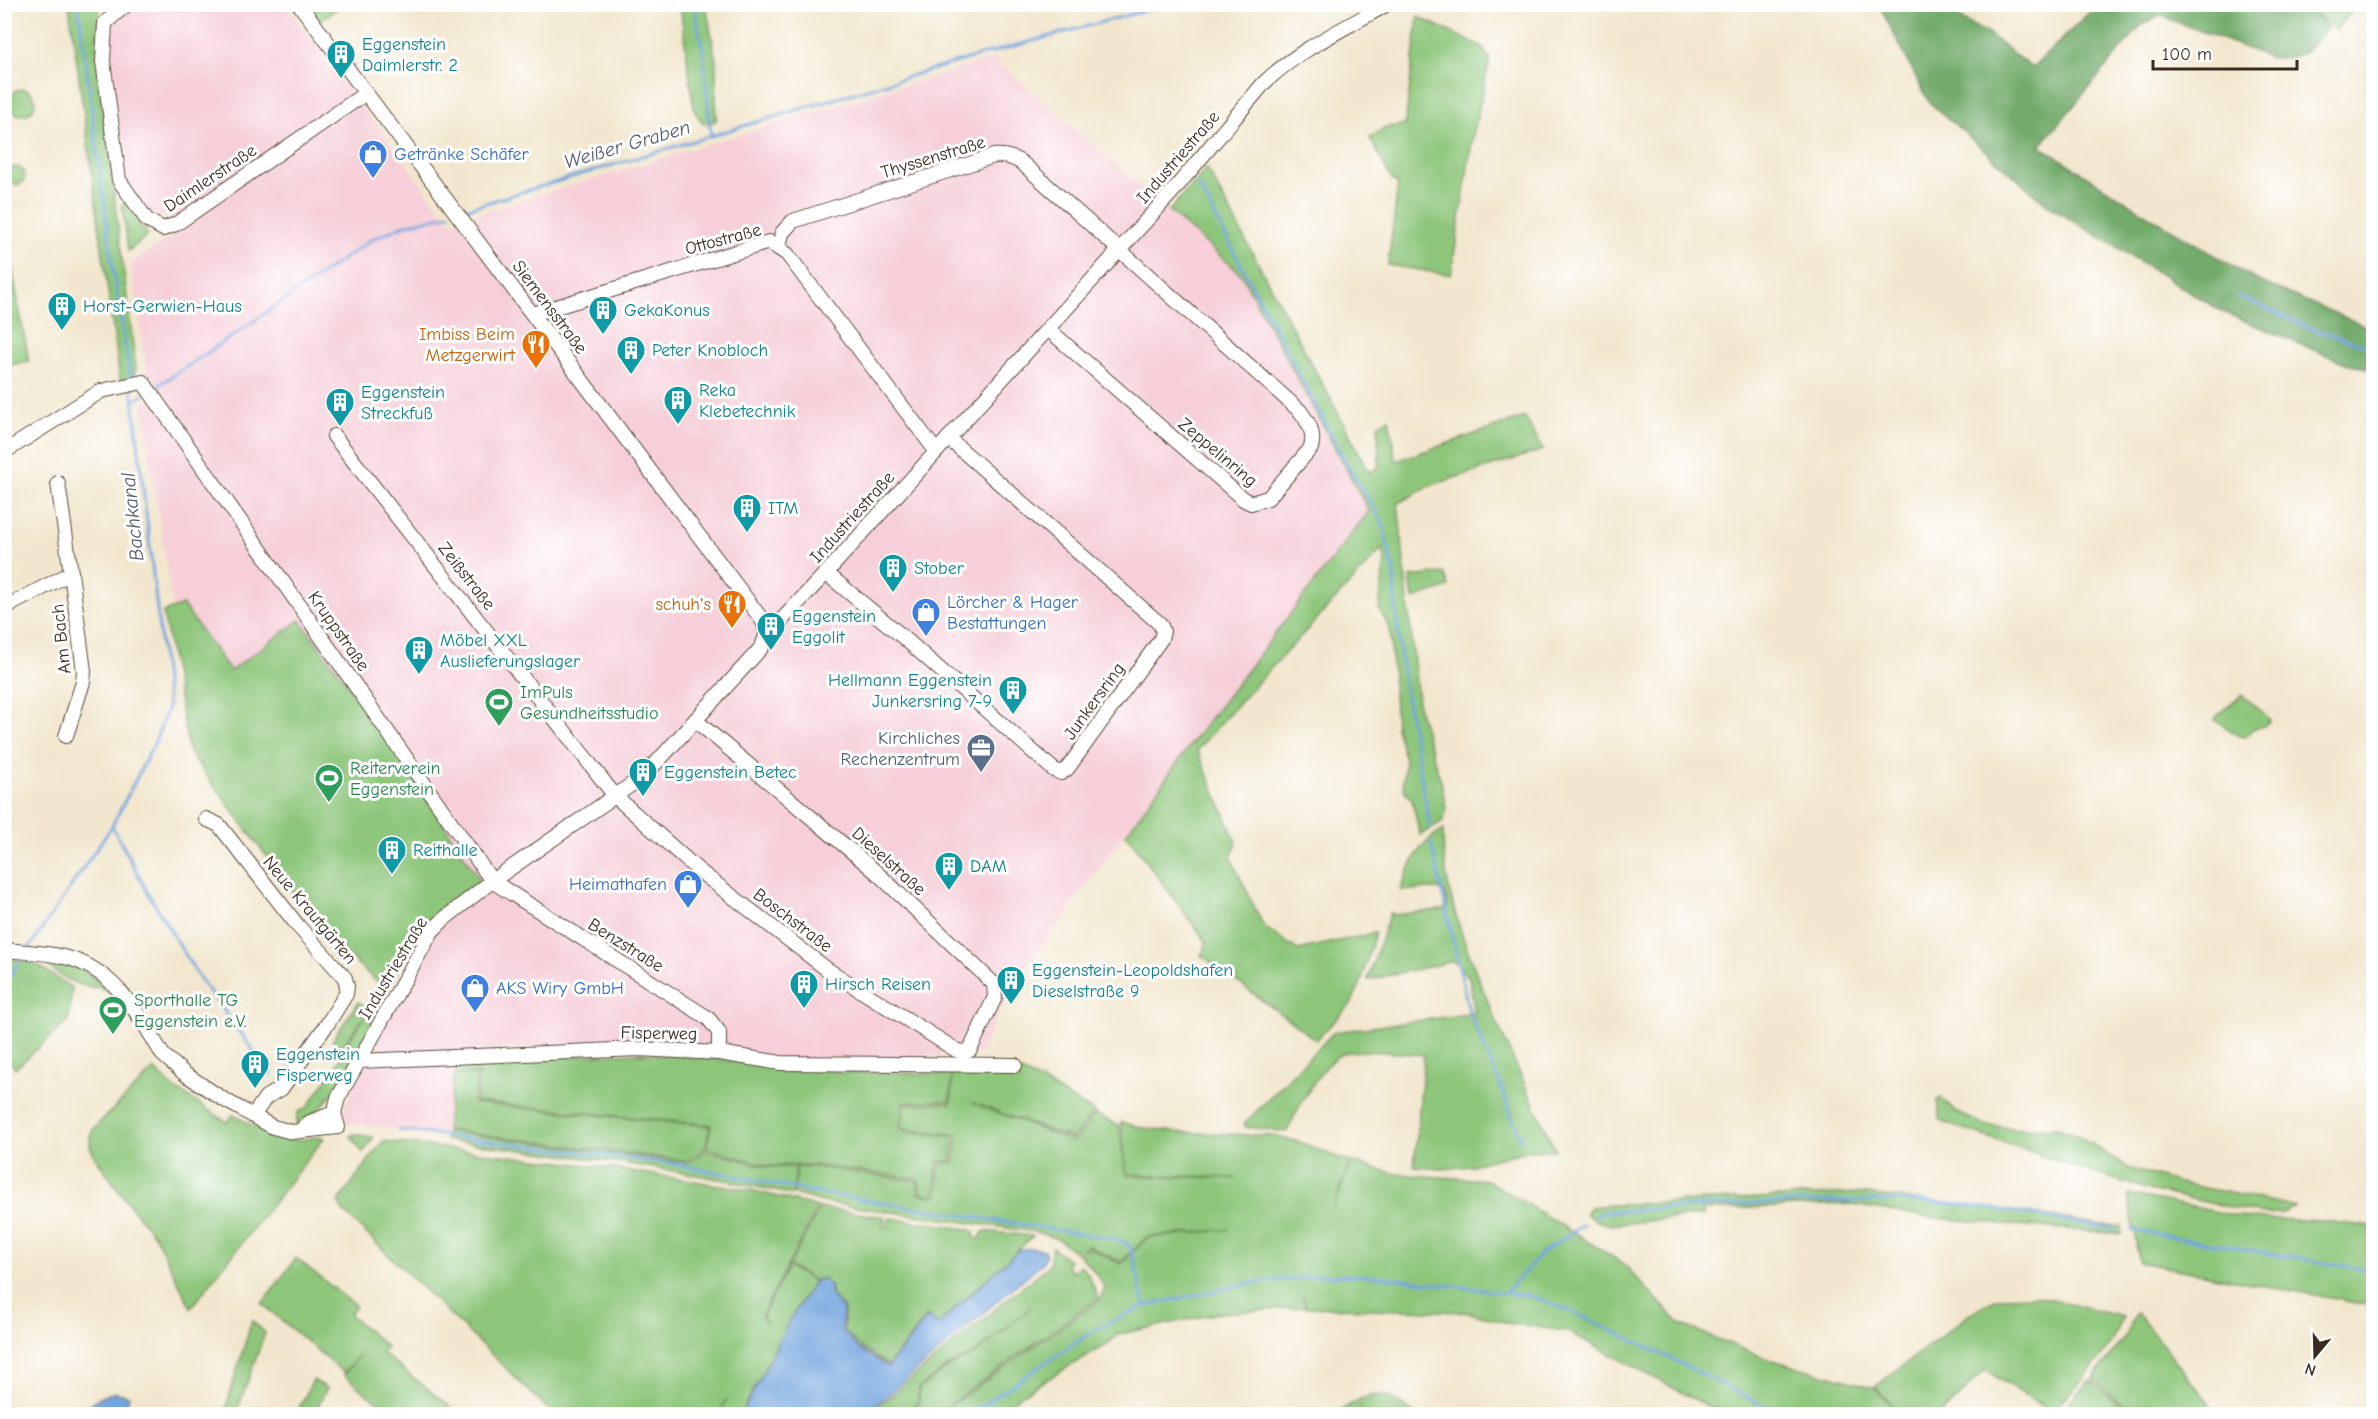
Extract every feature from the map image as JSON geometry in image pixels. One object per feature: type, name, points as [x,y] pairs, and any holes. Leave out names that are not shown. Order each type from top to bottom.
[{"type":"street","name":"Daimlerstraße","points":[[127,4],[105,23],[104,42],[104,62],[119,180],[147,220],[163,229],[176,224],[366,93]]},
{"type":"street","name":"Siemensstraße","points":[[299,4],[763,621],[767,633]]},
{"type":"street","name":"Industriestraße","points":[[359,1061],[432,931],[492,882],[638,780],[658,761],[762,646],[767,633],[776,627],[826,573],[1199,162],[1264,83],[1281,67],[1387,4]]},
{"type":"street","name":"Thyssenstraße","points":[[779,247],[782,233],[793,221],[994,156],[1004,155],[1022,163],[1120,250]]},
{"type":"street","name":"Ottostraße","points":[[534,314],[769,242],[787,254],[936,451]]},
{"type":"street","name":"Zeppelinring","points":[[1048,329],[1243,499],[1251,503],[1268,498],[1311,448],[1313,440],[1308,422],[1300,411],[1120,250]]},
{"type":"street","name":"Kruppstraße","points":[[4,452],[101,391],[143,390],[492,882]]},
{"type":"street","name":"Zeißstraße","points":[[334,436],[615,796]]},
{"type":"street","name":"Junkersring","points":[[826,573],[1054,770],[1061,773],[1067,769],[1161,639],[1160,624],[948,438]]},
{"type":"street","name":"Am Bach","points":[[58,483],[84,671],[83,682],[66,736]]},
{"type":"street","name":"Am Bach","points":[[4,608],[71,573]]},
{"type":"street","name":"Dieselstraße","points":[[695,720],[875,871],[994,984],[995,997],[970,1050],[964,1052]]},
{"type":"street","name":"Boschstraße","points":[[615,796],[698,870],[828,970],[956,1050],[964,1052]]},
{"type":"street","name":"Neue Krautgärten","points":[[206,819],[219,825],[291,918],[345,978],[348,986],[346,994],[328,1023],[281,1089],[266,1097],[253,1116]]},
{"type":"street","name":"Benzstraße","points":[[492,882],[708,1018],[719,1032],[719,1053]]},
{"type":"street","points":[[17,952],[64,957],[97,970],[111,981],[136,1012],[163,1054],[172,1063],[223,1099],[283,1131],[338,1127],[334,1113],[338,1098],[359,1061]]},
{"type":"street","name":"Fisperweg","points":[[359,1061],[638,1049],[719,1053],[781,1063],[1015,1065]]},
{"type":"street","points":[[300,1130],[310,1122],[334,1113]]},
{"type":"shaded area","points":[[121,5],[286,5],[450,222],[994,58],[1241,274],[1369,511],[1190,745],[1012,986],[979,1054],[872,1059],[777,1058],[706,1044],[626,1043],[457,1051],[444,1134],[347,1123],[343,1110],[420,933],[480,880],[300,621],[230,671],[184,605],[173,608],[142,405],[159,393],[147,375],[131,263],[182,229],[175,218],[150,213],[124,177],[113,92],[111,37],[113,25],[122,17]]},
{"type":"green space","points":[[2293,4],[2316,14],[2328,27],[2310,47],[2297,56],[2289,58],[2269,57],[2161,16],[2143,23],[2040,146],[2152,218],[2258,281],[2373,329],[2373,369],[2350,365],[2221,311],[2047,205],[1929,102],[1882,11],[1883,5],[1937,5],[1988,34],[2032,68],[2097,5]]},
{"type":"green space","points":[[69,5],[100,5],[96,51],[136,369],[132,379],[120,380]]},
{"type":"green space","points":[[308,5],[341,5],[320,21]]},
{"type":"green space","points":[[680,5],[706,5],[716,61],[716,121],[703,124],[694,110]]},
{"type":"green space","points":[[2295,5],[2357,5],[2336,30],[2316,13]]},
{"type":"green space","points":[[1418,17],[1481,46],[1490,59],[1473,135],[1451,275],[1388,265],[1398,184],[1392,180],[1370,138],[1386,128],[1405,125]]},
{"type":"green space","points":[[22,89],[31,93],[35,102],[31,111],[22,115],[13,111],[9,102],[13,93]]},
{"type":"green space","points":[[12,167],[20,167],[25,172],[23,183],[12,185],[7,180],[7,172]]},
{"type":"green space","points":[[1207,168],[1370,473],[1379,466],[1378,425],[1389,418],[1396,461],[1525,417],[1543,450],[1432,485],[1398,503],[1419,711],[1442,785],[1446,810],[1443,821],[1420,835],[1412,800],[1405,792],[1403,781],[1405,760],[1396,727],[1390,630],[1379,608],[1385,559],[1382,549],[1197,750],[1237,843],[1231,858],[1264,927],[1298,950],[1375,933],[1361,982],[1351,1004],[1316,1040],[1201,955],[1207,943],[1126,834],[1190,745],[1369,511],[1241,274],[1169,211]]},
{"type":"green space","points":[[125,202],[148,235],[128,251],[122,204]]},
{"type":"green space","points":[[4,226],[29,361],[5,366],[4,366]]},
{"type":"green space","points":[[1444,573],[1449,587],[1413,599],[1410,577]]},
{"type":"green space","name":"Reiterverein Eggenstein","points":[[183,605],[230,671],[300,620],[388,739],[480,880],[420,933],[387,991],[322,931],[189,752],[163,612]]},
{"type":"green space","points":[[2242,695],[2270,720],[2264,726],[2254,728],[2244,737],[2215,720]]},
{"type":"green space","points":[[1443,830],[1449,890],[1466,947],[1499,1027],[1555,1150],[1526,1151],[1469,1166],[1442,1169],[1414,1167],[1424,1055],[1386,1052],[1348,1052],[1339,1055],[1312,1085],[1287,1132],[1246,1127],[1244,1124],[1334,1032],[1475,1013],[1469,977],[1454,961],[1368,980],[1390,912],[1393,915],[1448,909],[1445,892],[1438,889],[1400,890],[1421,848],[1434,835]]},
{"type":"green space","points":[[12,959],[33,962],[72,988],[68,1021],[16,1068],[4,1058],[5,970]]},
{"type":"green space","points":[[42,959],[64,963],[82,970],[115,994],[71,981],[54,971]]},
{"type":"green space","points":[[358,1002],[369,1009],[374,1002],[382,1003],[335,1090],[323,1106],[310,1117],[296,1124],[298,1112],[307,1108],[344,1054],[343,1049],[368,1012],[341,1048],[332,1041]]},
{"type":"green space","points":[[639,1053],[834,1068],[835,1072],[952,1074],[953,1070],[1015,1069],[1043,1082],[1094,1112],[1073,1139],[973,1103],[1074,1142],[1095,1114],[1119,1126],[1127,1176],[1236,1178],[1127,1174],[1121,1122],[1143,1128],[1177,1132],[1275,1136],[1299,1142],[1350,1162],[1333,1208],[1351,1162],[1396,1174],[1487,1180],[1623,1263],[1680,1324],[1765,1358],[1874,1388],[1899,1414],[1722,1414],[1567,1331],[1512,1324],[1466,1312],[1306,1307],[1303,1295],[1305,1307],[1220,1313],[1119,1334],[1109,1343],[1024,1393],[996,1414],[939,1414],[1099,1300],[1105,1288],[1095,1272],[1080,1256],[1090,1248],[1121,1264],[1147,1238],[1230,1229],[1147,1237],[1121,1262],[1088,1246],[1078,1254],[1058,1239],[1037,1232],[827,1203],[794,1194],[797,1167],[815,1167],[917,1181],[919,1194],[937,1196],[939,1163],[954,1163],[957,1135],[902,1129],[904,1104],[951,1103],[952,1078],[950,1101],[902,1102],[900,1131],[954,1136],[952,1161],[937,1161],[935,1195],[921,1193],[918,1179],[814,1165],[768,1166],[707,1148],[711,1125],[476,1102],[479,1074],[455,1074],[456,1061]]},
{"type":"green space","points":[[154,1069],[174,1088],[227,1122],[233,1115],[268,1134],[283,1139],[324,1138],[191,1308],[155,1236],[133,1210],[95,1157],[90,1146],[93,1129]]},
{"type":"green space","points":[[477,1075],[474,1103],[710,1126],[705,1148],[687,1161],[446,1130],[454,1076]]},
{"type":"green space","points":[[1940,1098],[1956,1112],[1984,1125],[2020,1129],[2056,1128],[2079,1136],[2128,1168],[2180,1183],[2294,1206],[2283,1213],[2263,1214],[2153,1191],[2090,1172],[1943,1122],[1940,1119],[1937,1101]]},
{"type":"green space","points":[[447,1131],[688,1163],[706,1150],[767,1167],[796,1167],[793,1195],[663,1169],[445,1140]]},
{"type":"green space","points":[[354,1134],[373,1137],[363,1153],[351,1136]]},
{"type":"green space","points":[[383,1141],[603,1167],[751,1190],[818,1207],[761,1317],[767,1324],[763,1316],[788,1267],[814,1281],[790,1319],[741,1414],[719,1414],[727,1398],[718,1414],[551,1414],[342,1210],[338,1202]]},
{"type":"green space","points":[[1857,1193],[2121,1226],[2122,1234],[1935,1218],[1847,1204],[1702,1210],[1704,1215],[1610,1225],[1586,1214],[1591,1207],[1610,1205]]},
{"type":"green space","points":[[2128,1194],[2247,1218],[2325,1221],[2373,1227],[2373,1306],[2139,1262]]},
{"type":"green space","points":[[820,1208],[885,1217],[883,1226],[887,1227],[890,1218],[968,1229],[974,1233],[975,1238],[979,1239],[984,1231],[1033,1236],[938,1324],[927,1316],[888,1365],[859,1346],[844,1330],[844,1309],[831,1294],[831,1286],[822,1278],[815,1280],[789,1266]]},
{"type":"green space","points":[[1052,1247],[1070,1261],[1067,1266],[1072,1272],[1080,1265],[1089,1275],[1098,1298],[936,1414],[905,1414],[919,1403],[920,1388],[949,1367],[977,1353],[1031,1307],[977,1352],[948,1366],[919,1388],[917,1403],[903,1414],[869,1414],[1049,1265]]},
{"type":"green space","points":[[296,1258],[356,1306],[349,1314],[387,1347],[381,1352],[459,1414],[396,1414],[369,1396],[344,1375],[359,1355],[344,1373],[262,1304]]},
{"type":"green space","points":[[2037,1296],[2123,1317],[2102,1356],[2052,1412],[1985,1370],[1941,1414],[1902,1414],[1875,1387],[1974,1311],[2000,1297]]},
{"type":"green space","points":[[2136,1312],[2218,1414],[2133,1414],[2093,1379],[2127,1334]]},
{"type":"green space","points":[[252,1320],[265,1333],[236,1414],[224,1414]]},
{"type":"green space","points":[[313,1380],[327,1388],[314,1414],[296,1414]]},
{"type":"green space","points":[[2090,1380],[2131,1414],[2058,1414]]},
{"type":"green space","points":[[1376,1395],[1390,1397],[1415,1414],[1352,1414],[1363,1406],[1350,1414],[1333,1414],[1361,1399]]},
{"type":"water","points":[[1031,1248],[1044,1250],[1046,1255],[1043,1262],[866,1414],[742,1414],[790,1319],[814,1282],[822,1278],[830,1286],[830,1294],[843,1309],[842,1330],[858,1348],[888,1367],[928,1317],[938,1325],[1019,1250]]},
{"type":"water","points":[[115,1392],[129,1396],[127,1405],[115,1413],[91,1413],[91,1404],[98,1398]]},
{"type":"waterway","name":"Bachkanal","points":[[78,4],[113,270],[131,380]]},
{"type":"waterway","points":[[694,4],[703,53],[711,137]]},
{"type":"waterway","name":"Weißer Graben","points":[[459,211],[981,55],[1169,4]]},
{"type":"waterway","points":[[1198,184],[1350,470],[1382,521],[1394,573],[1396,614],[1405,689],[1430,827]]},
{"type":"waterway","name":"Weißer Graben","points":[[153,389],[372,239],[405,225],[450,214]]},
{"type":"waterway","points":[[2237,296],[2313,329],[2374,348]]},
{"type":"waterway","name":"Bachkanal","points":[[29,948],[112,826],[156,740],[168,707],[132,389]]},
{"type":"waterway","name":"Weißer Graben","points":[[134,401],[145,394]]},
{"type":"waterway","points":[[112,826],[149,895],[200,979],[271,1074]]},
{"type":"waterway","points":[[1431,843],[1470,1015],[1498,1079],[1521,1141]]},
{"type":"waterway","name":"Bachkanal","points":[[4,984],[23,956]]},
{"type":"waterway","points":[[399,1130],[675,1164],[814,1192],[1114,1239],[1128,1244],[1133,1255],[1144,1306]]},
{"type":"waterway","points":[[1597,1216],[1603,1212],[1755,1204],[1907,1201],[1985,1208],[2115,1229]]},
{"type":"waterway","points":[[1507,1291],[1542,1253],[1583,1225]]},
{"type":"waterway","points":[[2131,1230],[2374,1271]]},
{"type":"waterway","points":[[969,1414],[1096,1329],[1144,1306],[1252,1283],[1322,1275],[1376,1276],[1531,1296],[1571,1311],[1664,1355],[1777,1414]]},
{"type":"place","name":"Eggenstein Daimlerstr. 2","points":[[341,80]]},
{"type":"place","name":"Getränke Schäfer","points":[[373,180]]},
{"type":"place","name":"Horst-Gerwien-Haus","points":[[62,332]]},
{"type":"place","name":"GekaKonus","points":[[603,336]]},
{"type":"place","name":"Imbiss Beim Metzgerwirt","points":[[536,370]]},
{"type":"place","name":"Peter Knobloch","points":[[631,376]]},
{"type":"place","name":"Reka Klebetechnik","points":[[678,426]]},
{"type":"place","name":"Eggenstein Streckfuß","points":[[340,428]]},
{"type":"place","name":"ITM","points":[[747,534]]},
{"type":"place","name":"Stober","points":[[893,594]]},
{"type":"place","name":"schuh's","points":[[732,630]]},
{"type":"place","name":"Lörcher & Hager Bestattungen","points":[[926,638]]},
{"type":"place","name":"Eggenstein Eggolit","points":[[771,652]]},
{"type":"place","name":"Möbel XXL Auslieferungslager","points":[[419,676]]},
{"type":"place","name":"Hellmann Eggenstein Junkersring 7-9","points":[[1013,716]]},
{"type":"place","name":"ImPuls Gesundheitsstudio","points":[[499,728]]},
{"type":"place","name":"Kirchliches Rechenzentrum","points":[[981,774]]},
{"type":"place","name":"Eggenstein Betec","points":[[643,798]]},
{"type":"place","name":"Reiterverein Eggenstein","points":[[329,804]]},
{"type":"place","name":"Reithalle","points":[[392,876]]},
{"type":"place","name":"DAM","points":[[949,892]]},
{"type":"place","name":"Heimathafen","points":[[688,910]]},
{"type":"place","name":"Eggenstein-Leopoldshafen Dieselstraße 9","points":[[1011,1006]]},
{"type":"place","name":"Hirsch Reisen","points":[[804,1010]]},
{"type":"place","name":"AKS Wiry GmbH","points":[[475,1014]]},
{"type":"place","name":"Sporthalle TG Eggenstein e.V.","points":[[113,1036]]},
{"type":"place","name":"Eggenstein Fisperweg","points":[[255,1090]]}]
